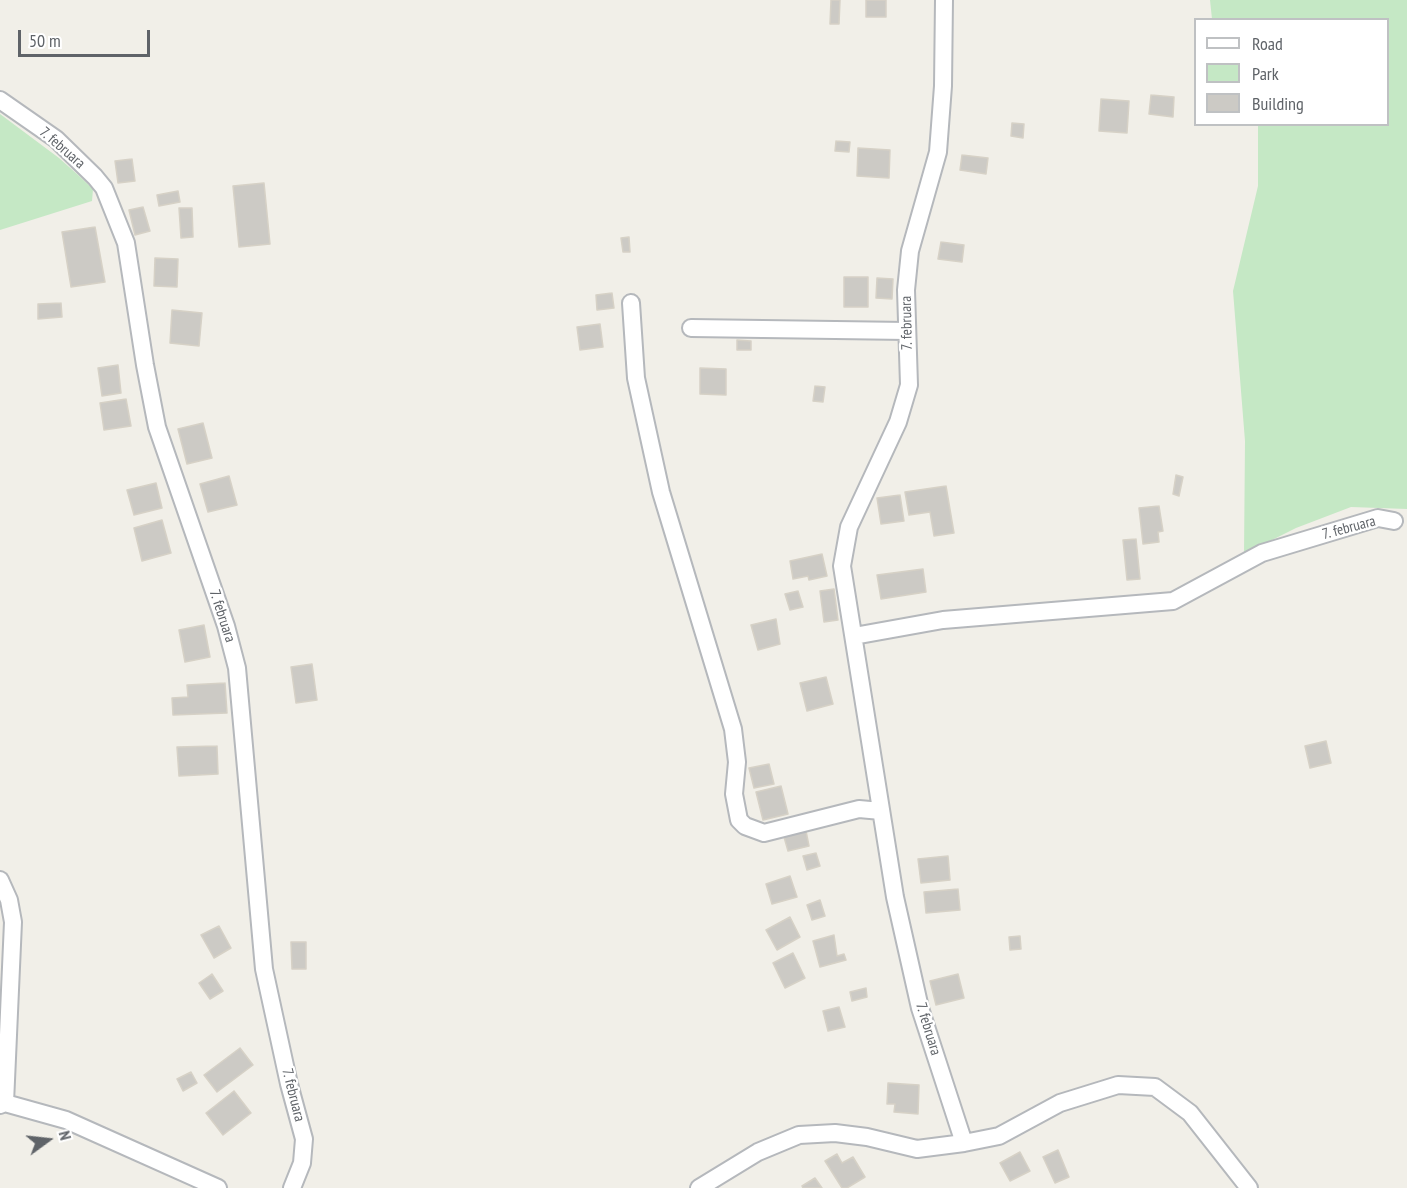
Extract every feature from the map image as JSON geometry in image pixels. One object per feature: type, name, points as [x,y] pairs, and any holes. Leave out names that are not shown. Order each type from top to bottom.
[{"type":"street","name":"7. februara","points":[[944,0],[943,86],[938,152],[910,251],[906,290],[909,385],[904,405],[849,526],[842,566],[895,897],[920,1008],[963,1143]]},
{"type":"street","name":"7. februara","points":[[0,100],[56,139],[95,177],[104,188],[126,243],[157,427],[226,626],[237,668],[264,969],[289,1084],[304,1139],[302,1163],[292,1188]]},
{"type":"street","points":[[631,303],[636,378],[661,492],[733,729],[737,762],[734,794],[739,820],[745,826],[764,833],[859,809],[881,811]]},
{"type":"street","points":[[691,328],[907,331]]},
{"type":"street","name":"7. februara","points":[[854,636],[943,620],[1173,601],[1276,548],[1378,518],[1394,521]]},
{"type":"street","points":[[0,880],[9,900],[13,921],[3,1104],[66,1120],[218,1188]]},
{"type":"street","points":[[699,1188],[758,1152],[799,1135],[835,1133],[867,1137],[917,1149],[963,1143],[999,1136],[1060,1103],[1118,1085],[1155,1087],[1190,1113],[1249,1188]]},
{"type":"green space","points":[[1210,0],[1407,0],[1407,509],[1351,507],[1296,528],[1244,554],[1245,441],[1233,291],[1258,186],[1258,126],[1389,126],[1389,18],[1212,18]]},
{"type":"green space","points":[[0,114],[59,158],[93,189],[92,201],[0,230]]},
{"type":"building","points":[[831,0],[840,0],[839,24],[830,24]]},
{"type":"building","points":[[866,0],[886,0],[886,17],[866,17]]},
{"type":"building","points":[[1151,95],[1174,97],[1173,117],[1149,114]]},
{"type":"building","points":[[1101,99],[1129,101],[1127,133],[1099,131]]},
{"type":"building","points":[[1012,123],[1024,124],[1023,138],[1011,136]]},
{"type":"building","points":[[836,141],[850,142],[849,152],[835,151]]},
{"type":"building","points":[[858,148],[890,150],[889,178],[857,176]]},
{"type":"building","points":[[962,155],[988,158],[986,174],[960,170]]},
{"type":"building","points":[[132,159],[135,181],[118,183],[115,161]]},
{"type":"building","points":[[264,183],[270,244],[239,247],[233,186]]},
{"type":"building","points":[[178,191],[180,202],[159,206],[157,195]]},
{"type":"building","points":[[143,207],[150,231],[135,235],[129,210]]},
{"type":"building","points":[[179,208],[192,208],[193,237],[181,238]]},
{"type":"building","points":[[95,227],[105,282],[71,287],[62,232]]},
{"type":"building","points":[[629,237],[630,252],[623,252],[621,238]]},
{"type":"building","points":[[941,242],[964,245],[962,262],[938,259]]},
{"type":"building","points":[[155,258],[178,259],[177,287],[154,286]]},
{"type":"building","points":[[844,277],[868,277],[868,307],[844,307]]},
{"type":"building","points":[[877,278],[893,279],[892,299],[876,298]]},
{"type":"building","points":[[612,293],[614,308],[597,310],[596,295]]},
{"type":"building","points":[[61,303],[62,317],[38,319],[38,304]]},
{"type":"building","points":[[172,310],[202,313],[199,346],[170,343]]},
{"type":"building","points":[[600,324],[603,347],[580,350],[577,327]]},
{"type":"building","points":[[737,340],[751,341],[751,350],[737,350]]},
{"type":"building","points":[[118,365],[121,393],[102,396],[98,368]]},
{"type":"building","points":[[700,368],[726,369],[726,395],[700,394]]},
{"type":"building","points":[[815,386],[825,387],[823,402],[813,401]]},
{"type":"building","points":[[126,399],[131,426],[104,430],[100,403]]},
{"type":"building","points":[[203,423],[212,458],[187,464],[178,429]]},
{"type":"building","points":[[1176,475],[1183,477],[1179,496],[1173,494]]},
{"type":"building","points":[[229,476],[237,505],[208,512],[200,484]]},
{"type":"building","points":[[156,483],[162,508],[134,515],[127,490]]},
{"type":"building","points":[[946,486],[954,533],[934,536],[930,512],[909,515],[905,492]]},
{"type":"building","points":[[900,495],[904,521],[881,524],[877,498]]},
{"type":"building","points":[[1159,506],[1163,531],[1158,532],[1159,542],[1143,544],[1139,508]]},
{"type":"building","points":[[162,520],[171,553],[142,561],[134,528]]},
{"type":"building","points":[[1136,539],[1140,579],[1127,580],[1123,540]]},
{"type":"building","points":[[822,554],[827,576],[809,580],[808,576],[793,579],[790,561]]},
{"type":"building","points":[[923,569],[926,592],[881,599],[877,575]]},
{"type":"building","points":[[834,589],[838,620],[824,622],[820,591]]},
{"type":"building","points":[[798,591],[803,607],[790,610],[785,594]]},
{"type":"building","points":[[776,619],[780,644],[758,650],[751,625]]},
{"type":"building","points":[[204,625],[210,657],[185,662],[179,630]]},
{"type":"building","points":[[312,664],[317,700],[296,703],[291,667]]},
{"type":"building","points":[[826,677],[833,704],[807,711],[800,683]]},
{"type":"building","points":[[225,683],[227,713],[173,715],[172,698],[188,697],[187,685]]},
{"type":"building","points":[[1326,741],[1331,763],[1310,768],[1305,746]]},
{"type":"building","points":[[217,746],[218,774],[179,776],[177,747]]},
{"type":"building","points":[[769,764],[774,784],[754,788],[749,768]]},
{"type":"building","points":[[781,786],[788,814],[763,820],[756,792]]},
{"type":"building","points":[[806,831],[809,846],[788,851],[784,837]]},
{"type":"building","points":[[816,853],[820,866],[807,870],[803,856]]},
{"type":"building","points":[[948,856],[950,880],[921,883],[918,859]]},
{"type":"building","points":[[790,876],[797,897],[772,904],[766,884]]},
{"type":"building","points":[[958,889],[960,910],[926,913],[924,892]]},
{"type":"building","points":[[820,900],[825,916],[812,920],[807,905]]},
{"type":"building","points":[[790,917],[800,937],[777,950],[766,930]]},
{"type":"building","points":[[219,926],[231,948],[214,958],[201,935]]},
{"type":"building","points":[[834,935],[837,956],[844,954],[846,960],[820,967],[813,941]]},
{"type":"building","points":[[1020,936],[1021,949],[1010,950],[1009,937]]},
{"type":"building","points":[[291,942],[306,942],[306,969],[292,969]]},
{"type":"building","points":[[793,953],[805,978],[785,988],[773,963]]},
{"type":"building","points":[[212,974],[223,991],[210,999],[199,983]]},
{"type":"building","points":[[958,974],[964,998],[936,1005],[930,981]]},
{"type":"building","points":[[866,988],[867,997],[852,1001],[850,992]]},
{"type":"building","points":[[839,1007],[845,1027],[828,1031],[823,1011]]},
{"type":"building","points":[[240,1048],[253,1065],[217,1092],[204,1075]]},
{"type":"building","points":[[191,1072],[197,1083],[183,1091],[177,1079]]},
{"type":"building","points":[[888,1083],[919,1085],[918,1114],[894,1112],[895,1104],[887,1104]]},
{"type":"building","points":[[234,1091],[251,1113],[223,1135],[206,1113]]},
{"type":"building","points":[[1058,1150],[1069,1177],[1055,1183],[1043,1157]]},
{"type":"building","points":[[1020,1152],[1030,1171],[1010,1181],[1000,1163]]},
{"type":"building","points":[[837,1154],[842,1163],[853,1157],[865,1177],[847,1188],[842,1188],[825,1161]]},
{"type":"building","points":[[815,1178],[822,1188],[803,1188],[802,1186]]}]
